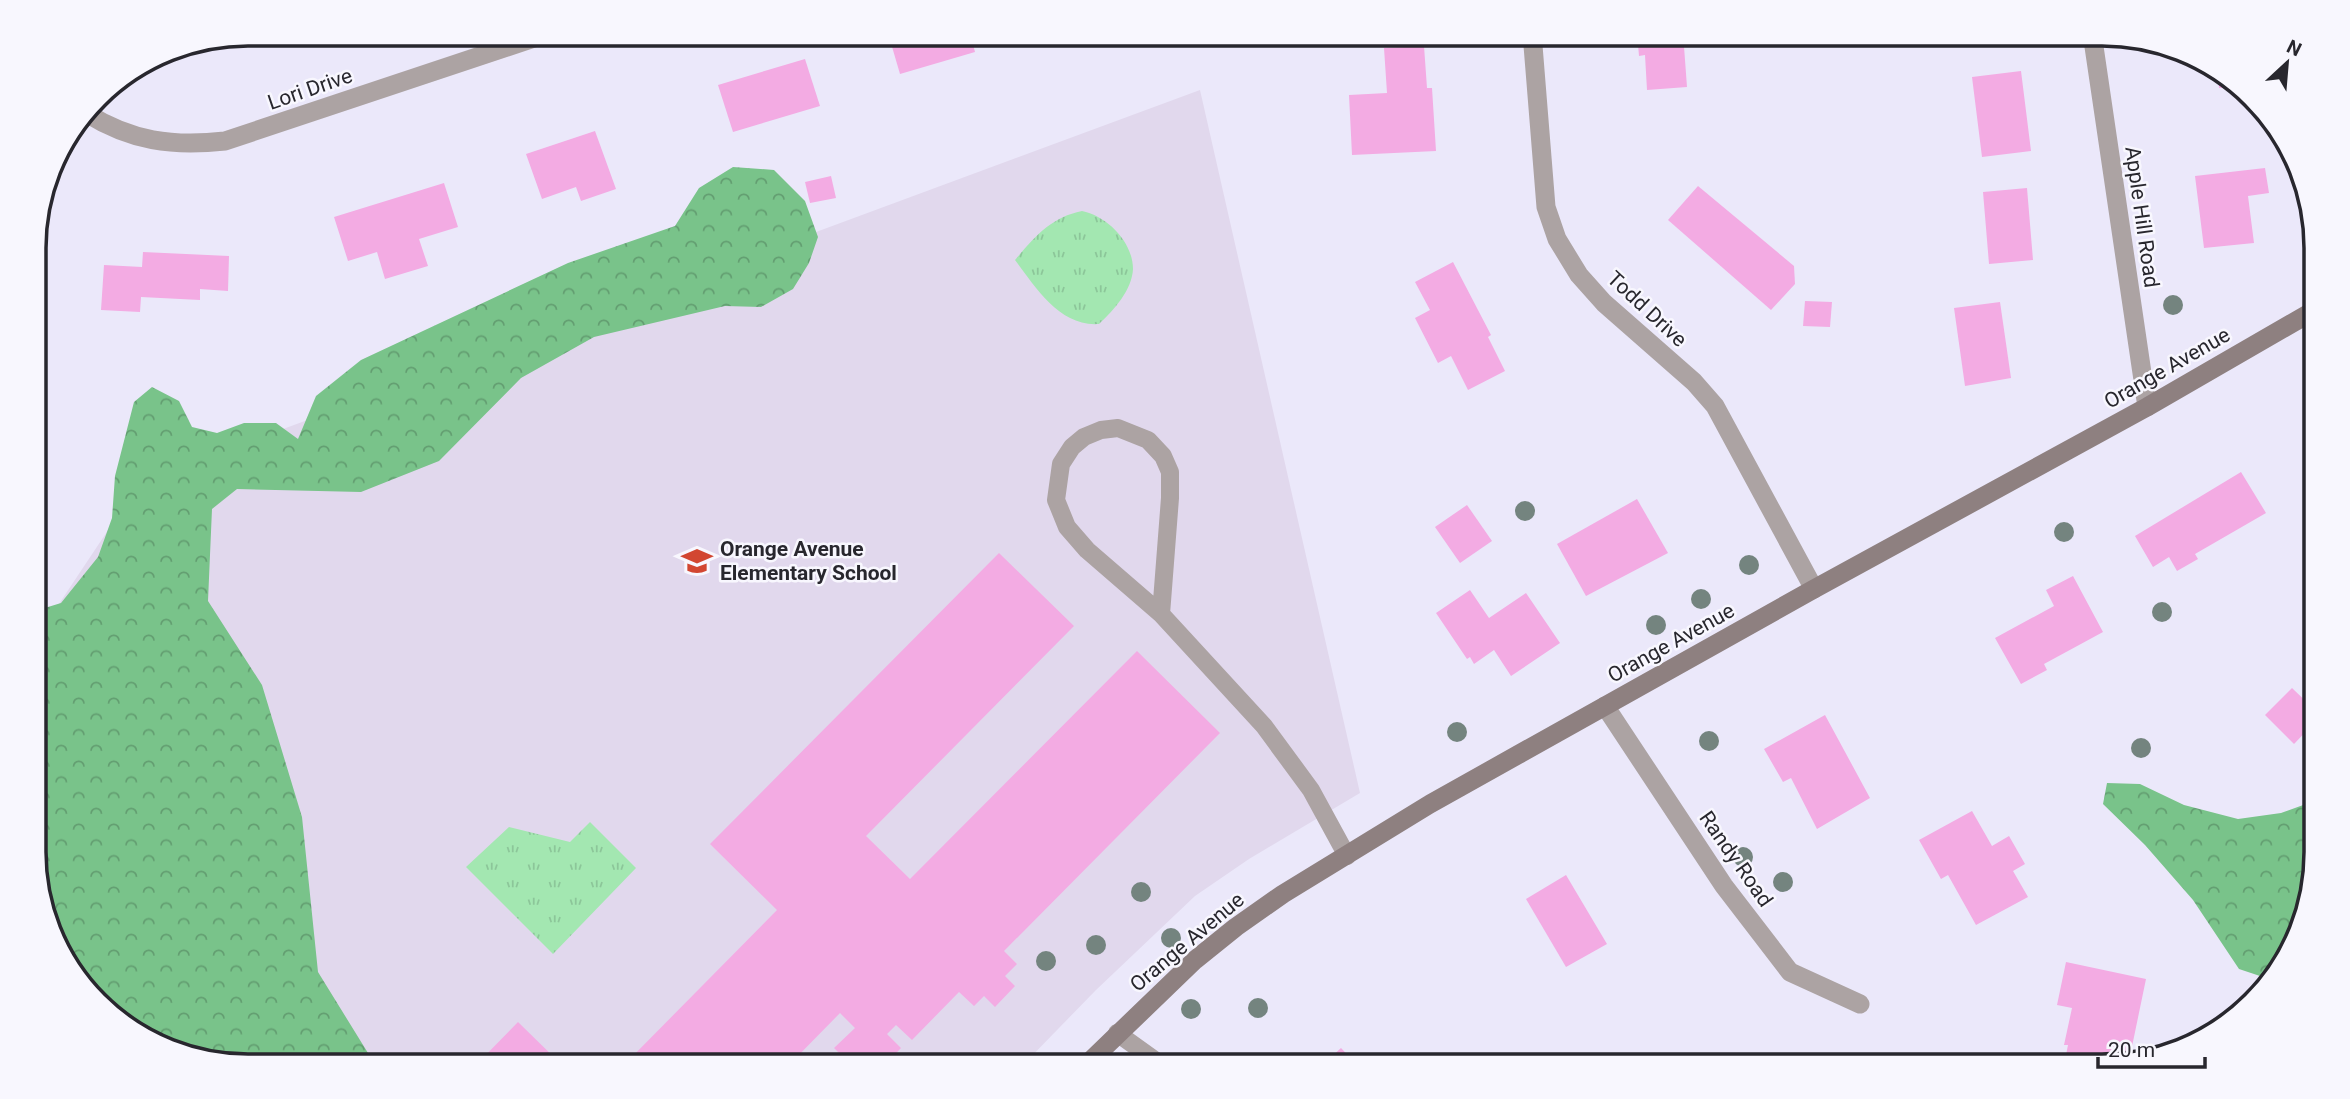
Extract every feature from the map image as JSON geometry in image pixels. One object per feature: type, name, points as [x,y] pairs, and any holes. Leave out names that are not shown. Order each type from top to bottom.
[{"type":"main road","name":"Orange Avenue","points":[[1097,1054],[1195,960],[1236,927],[1283,894],[1430,804],[2147,407],[2304,316]]},
{"type":"street","name":"Lori Drive","points":[[94,117],[149,141],[176,145],[225,141],[502,45]]},
{"type":"street","name":"Todd Drive","points":[[1533,45],[1546,207],[1557,239],[1579,275],[1604,303],[1694,382],[1716,406],[1814,589]]},
{"type":"street","name":"Apple Hill Road","points":[[2094,45],[2147,407]]},
{"type":"street","name":"Randy Road","points":[[1605,706],[1724,886],[1790,972],[1860,1004]]},
{"type":"lane","points":[[1161,614],[1170,472],[1163,456],[1149,440],[1118,428],[1101,430],[1084,437],[1072,447],[1060,464],[1056,500],[1067,527],[1087,550],[1161,614],[1264,726],[1311,790],[1347,856]]},
{"type":"lane","points":[[1117,1033],[1146,1054]]},
{"type":"shaded area","name":"Orange Avenue Elementary School","points":[[1200,90],[1360,793],[1249,859],[1195,896],[1096,990],[1034,1054],[247,1054],[195,1047],[170,1038],[124,1012],[87,975],[61,929],[47,878],[45,624],[140,482]]},
{"type":"green space","points":[[733,167],[774,170],[805,201],[818,237],[809,263],[793,289],[761,307],[725,306],[594,337],[521,378],[439,461],[361,492],[237,489],[212,509],[208,601],[262,685],[302,817],[318,972],[369,1054],[247,1054],[208,1050],[170,1038],[124,1012],[87,975],[61,929],[52,904],[45,852],[45,608],[61,603],[98,557],[112,518],[115,476],[134,402],[152,387],[179,401],[192,427],[217,433],[244,423],[276,423],[298,439],[316,396],[361,360],[568,263],[675,226],[699,188]]},
{"type":"green space","points":[[1082,211],[1109,224],[1129,249],[1132,259],[1132,277],[1126,292],[1099,324],[1072,319],[1050,304],[1015,260],[1053,223]]},
{"type":"green space","points":[[2107,783],[2140,784],[2184,805],[2238,819],[2281,813],[2304,805],[2303,878],[2298,904],[2277,953],[2262,977],[2239,969],[2193,900],[2145,845],[2103,804]]},
{"type":"green space","points":[[590,822],[636,868],[553,954],[466,867],[509,827],[570,842]]},
{"type":"building","points":[[892,45],[973,45],[975,52],[900,74]]},
{"type":"building","points":[[1638,45],[1684,45],[1687,87],[1647,90],[1645,55],[1639,56]]},
{"type":"building","points":[[1424,46],[1427,88],[1432,88],[1436,151],[1352,155],[1349,95],[1387,93],[1384,48]]},
{"type":"building","points":[[805,59],[820,106],[733,132],[718,85]]},
{"type":"building","points":[[2021,71],[2031,151],[1982,157],[1972,77]]},
{"type":"building","points":[[595,131],[616,189],[581,201],[576,187],[542,199],[526,154]]},
{"type":"building","points":[[2265,168],[2269,193],[2248,196],[2254,243],[2204,248],[2195,176]]},
{"type":"building","points":[[831,176],[836,198],[810,203],[805,182]]},
{"type":"building","points":[[444,183],[458,227],[419,239],[428,266],[385,279],[377,252],[348,261],[334,217]]},
{"type":"building","points":[[1698,186],[1794,266],[1795,284],[1771,310],[1668,220]]},
{"type":"building","points":[[2027,188],[2033,260],[1989,264],[1983,192]]},
{"type":"building","points":[[143,252],[229,256],[228,291],[200,289],[200,300],[141,297],[140,312],[101,310],[104,265],[142,267]]},
{"type":"building","points":[[1453,262],[1491,335],[1488,337],[1505,371],[1468,390],[1451,356],[1438,363],[1415,318],[1430,310],[1415,282]]},
{"type":"building","points":[[1805,301],[1832,302],[1830,327],[1803,326]]},
{"type":"building","points":[[2000,302],[2011,378],[1965,386],[1954,308]]},
{"type":"building","points":[[2241,472],[2266,513],[2195,554],[2198,559],[2177,571],[2169,557],[2153,567],[2135,536]]},
{"type":"building","points":[[1637,499],[1668,553],[1586,596],[1557,544]]},
{"type":"building","points":[[1467,505],[1492,541],[1460,563],[1435,527]]},
{"type":"building","points":[[999,553],[1074,626],[866,836],[910,879],[1137,651],[1220,733],[1004,951],[1017,964],[1005,976],[1015,986],[995,1007],[984,996],[974,1006],[959,992],[912,1040],[896,1025],[887,1034],[901,1048],[896,1054],[840,1054],[834,1048],[855,1028],[840,1013],[800,1054],[635,1054],[777,910],[710,844]]},
{"type":"building","points":[[2073,576],[2103,632],[2044,664],[2047,670],[2021,684],[1995,638],[2054,606],[2046,590]]},
{"type":"building","points":[[1470,590],[1489,618],[1526,593],[1560,643],[1511,676],[1494,650],[1474,664],[1470,657],[1467,659],[1436,613]]},
{"type":"building","points":[[2292,688],[2304,700],[2304,734],[2294,744],[2265,715]]},
{"type":"building","points":[[1825,715],[1870,798],[1817,829],[1791,778],[1783,782],[1764,749]]},
{"type":"building","points":[[1972,811],[1992,846],[2009,836],[2025,864],[2013,871],[2028,897],[1976,925],[1948,875],[1941,879],[1919,840]]},
{"type":"building","points":[[1566,875],[1607,944],[1566,967],[1526,899]]},
{"type":"building","points":[[2066,962],[2146,979],[2131,1051],[2066,1053],[2068,1045],[2064,1045],[2072,1008],[2057,1005]]},
{"type":"building","points":[[518,1022],[551,1054],[487,1054]]},
{"type":"place","name":"Orange Avenue Elementary School","points":[[697,561]]}]
